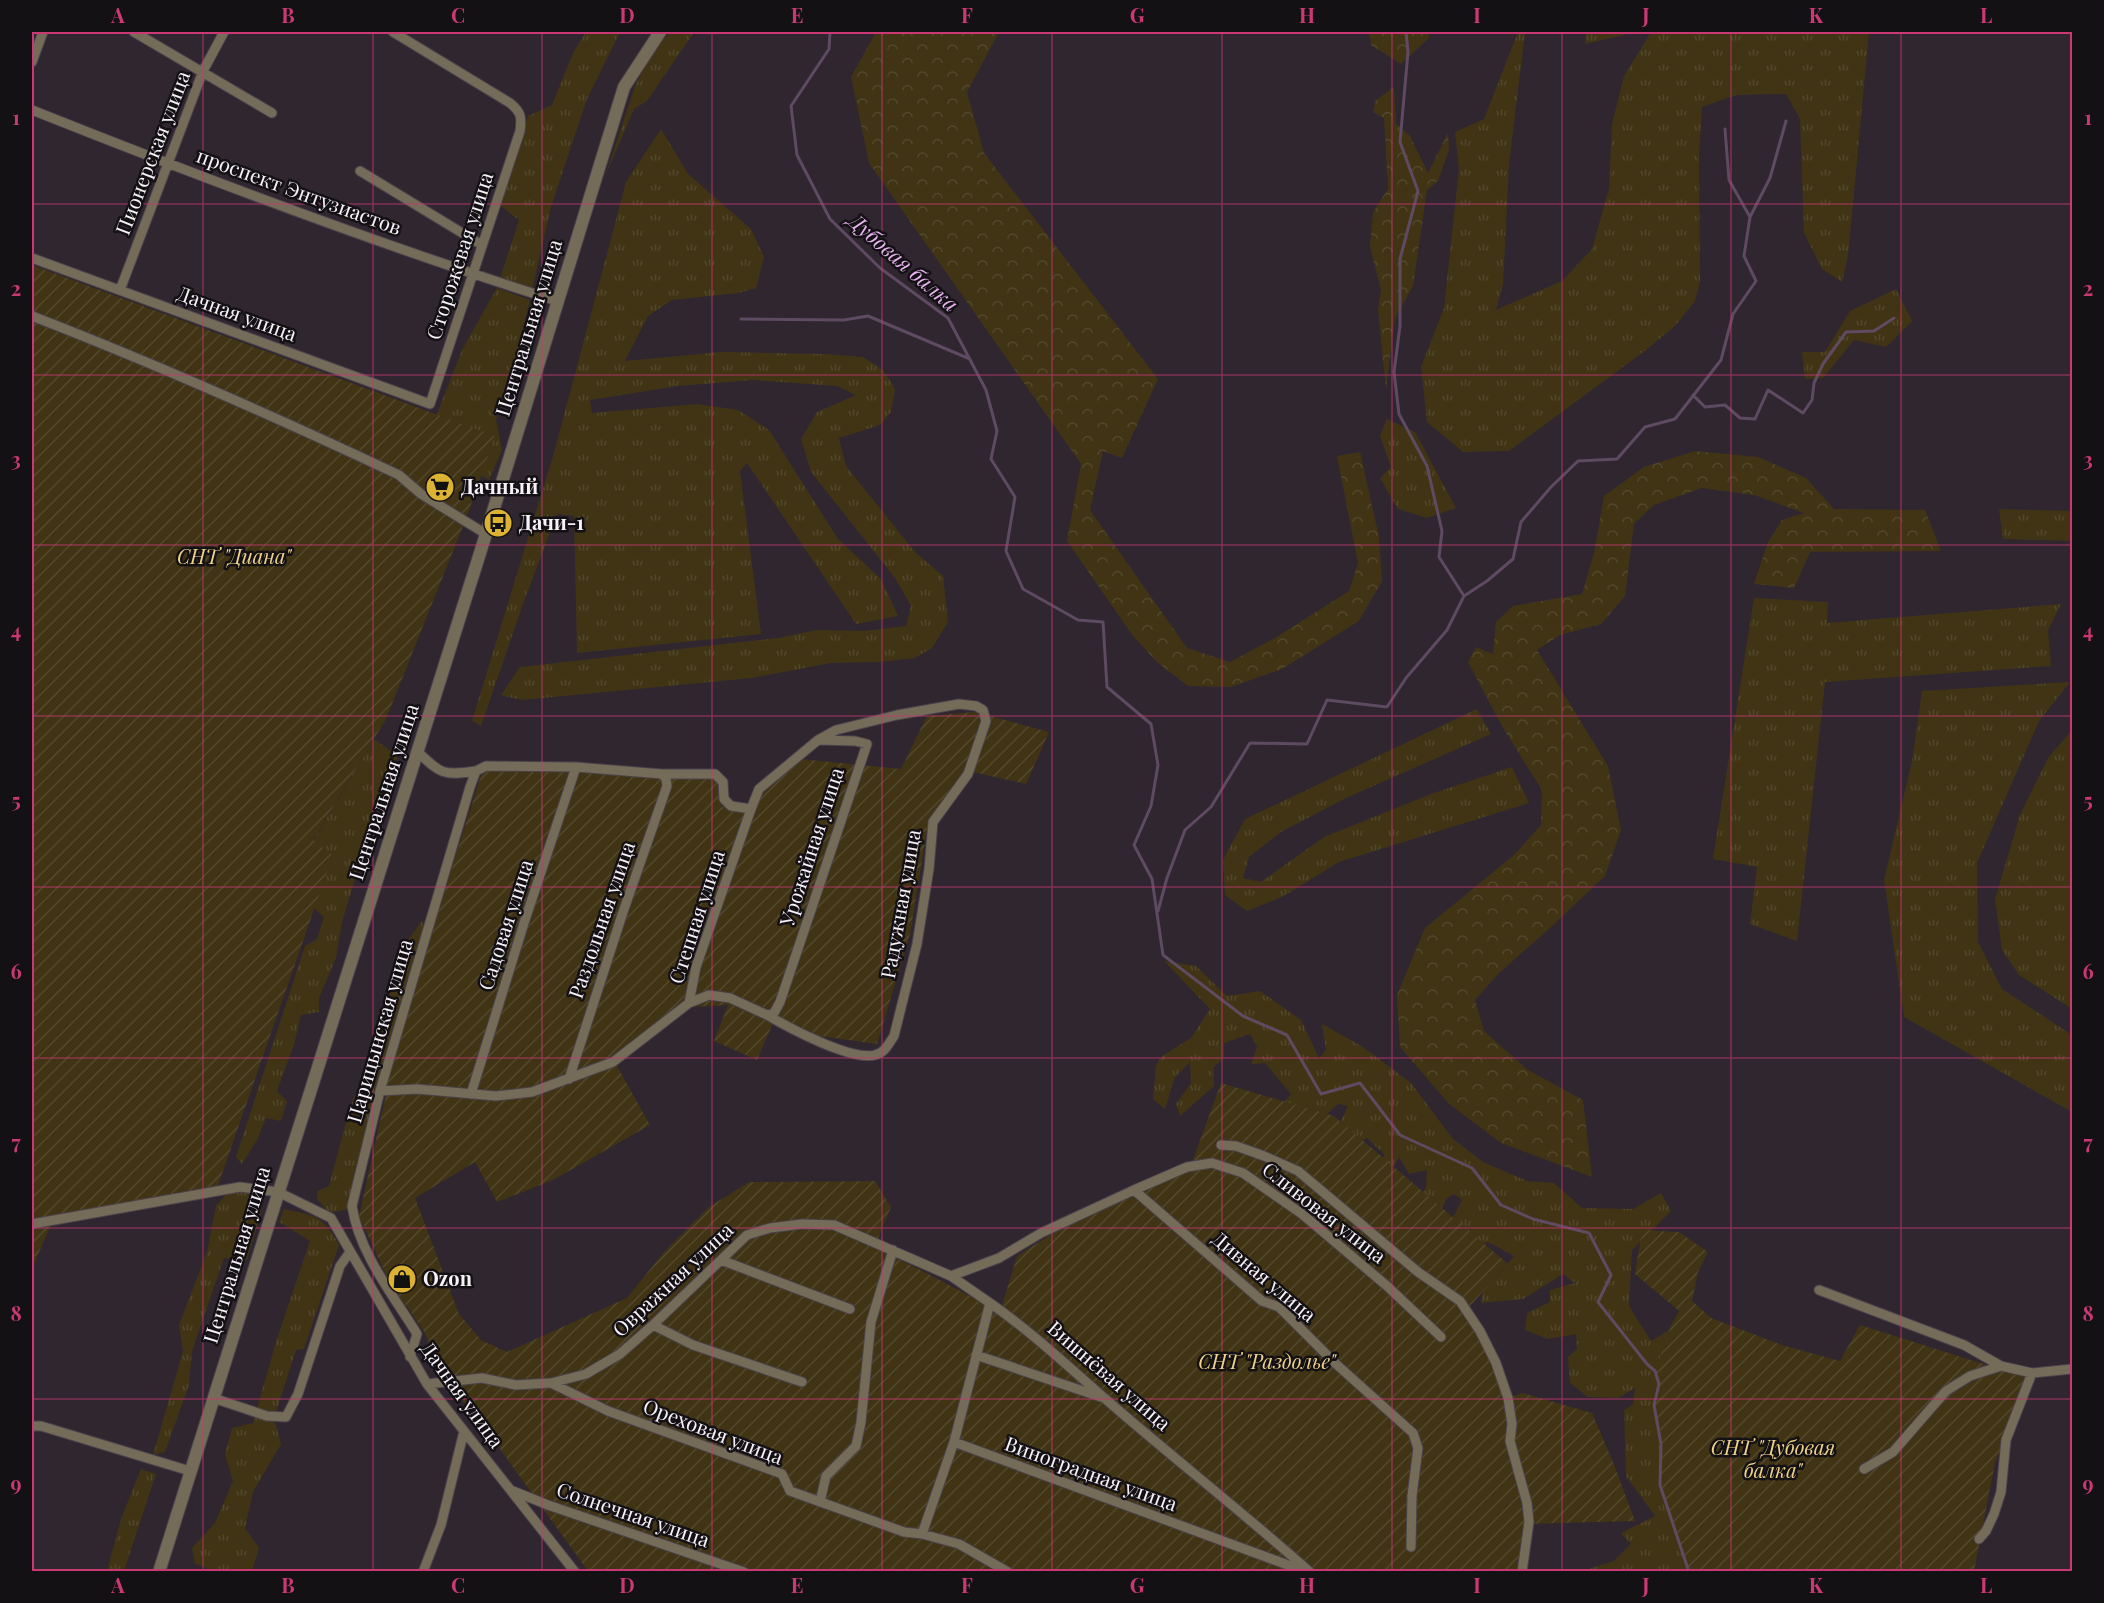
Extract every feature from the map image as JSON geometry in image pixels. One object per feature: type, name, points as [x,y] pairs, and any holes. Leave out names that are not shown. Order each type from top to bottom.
[{"type":"street","points":[[32,62],[43,32]]},
{"type":"street","points":[[134,32],[272,113]]},
{"type":"street","name":"Пионерская улица","points":[[120,290],[203,71],[225,32]]},
{"type":"street","name":"Сторожевая улица","points":[[393,32],[510,103],[519,111],[522,118],[520,131],[430,404]]},
{"type":"street","name":"Центральная улица","points":[[159,1572],[486,534],[624,87],[660,32]]},
{"type":"street","name":"проспект Энтузиастов","points":[[32,110],[167,164],[473,274],[557,301]]},
{"type":"street","points":[[360,171],[482,245]]},
{"type":"street","name":"Дачная улица","points":[[32,258],[430,404]]},
{"type":"street","points":[[32,316],[217,391],[399,475],[421,494],[486,534]]},
{"type":"street","name":"Радужная улица","points":[[767,1016],[822,1044],[866,1056],[878,1055],[887,1047],[894,1036],[916,944],[929,869],[933,822],[968,774],[986,721],[983,710],[976,706],[959,704],[897,715],[836,730],[818,740]]},
{"type":"street","name":"Урожайная улица","points":[[751,809],[759,789],[777,777],[818,740],[855,741],[867,744],[780,1002],[774,1013],[767,1016]]},
{"type":"street","points":[[417,751],[434,767],[453,775],[476,771],[486,766],[576,767],[662,774],[716,774],[723,782],[724,800],[731,806],[751,809]]},
{"type":"street","name":"Садовая улица","points":[[471,1094],[524,923],[576,767]]},
{"type":"street","name":"Царицынская улица","points":[[411,1357],[417,1334],[369,1254],[355,1222],[352,1206],[380,1091],[466,798],[476,771]]},
{"type":"street","name":"Раздольная улица","points":[[569,1079],[667,786],[662,774]]},
{"type":"street","name":"Степная улица","points":[[380,1091],[417,1089],[496,1096],[532,1092],[613,1062],[689,1003],[696,967],[751,809]]},
{"type":"street","points":[[689,1003],[709,995],[730,998],[767,1016]]},
{"type":"street","points":[[1221,1145],[1236,1146],[1298,1171],[1418,1272],[1461,1301],[1496,1363],[1508,1398],[1512,1424],[1510,1441],[1527,1503],[1529,1522],[1522,1572]]},
{"type":"street","name":"Сливовая улица","points":[[1134,1190],[1186,1167],[1212,1163],[1243,1173],[1302,1214],[1387,1286],[1441,1337]]},
{"type":"street","name":"Дачная улица","points":[[32,1224],[240,1187],[278,1192],[331,1218],[427,1384],[575,1572]]},
{"type":"street","points":[[951,1276],[999,1258],[1041,1233],[1134,1190]]},
{"type":"street","name":"Дивная улица","points":[[1134,1190],[1262,1301],[1279,1308],[1336,1364],[1413,1433],[1418,1448],[1412,1496],[1411,1547]]},
{"type":"street","name":"Овражная улица","points":[[551,1383],[586,1374],[620,1354],[747,1235],[770,1228],[802,1224],[834,1225],[951,1276]]},
{"type":"street","points":[[819,1502],[826,1476],[856,1446],[861,1422],[871,1322],[892,1250]]},
{"type":"street","points":[[213,1398],[267,1416],[286,1417],[298,1394],[340,1266],[351,1252]]},
{"type":"street","points":[[721,1260],[850,1309]]},
{"type":"street","name":"Вишнёвая улица","points":[[951,1276],[1025,1327],[1309,1572]]},
{"type":"street","points":[[1819,1290],[1964,1345],[2001,1366],[2032,1373],[2073,1369]]},
{"type":"street","points":[[922,1534],[954,1442],[990,1303]]},
{"type":"street","points":[[653,1325],[693,1345],[802,1382]]},
{"type":"street","points":[[976,1355],[1106,1398]]},
{"type":"street","points":[[1864,1469],[1893,1452],[1946,1391],[1970,1377],[2001,1366]]},
{"type":"street","points":[[1979,1539],[1986,1531],[1994,1514],[2001,1492],[2006,1440],[2032,1373]]},
{"type":"street","name":"Ореховая улица","points":[[427,1384],[482,1378],[516,1385],[551,1383],[608,1411],[782,1474],[790,1491],[904,1532],[922,1534],[959,1544],[1008,1572]]},
{"type":"street","points":[[32,1426],[41,1426],[190,1471]]},
{"type":"street","points":[[423,1572],[441,1525],[464,1431]]},
{"type":"street","name":"Виноградная улица","points":[[954,1442],[1309,1572]]},
{"type":"street","name":"Солнечная улица","points":[[511,1490],[548,1505],[744,1572]]},
{"type":"green space","points":[[586,32],[620,32],[587,99],[551,207],[532,290],[500,279],[519,220],[501,206],[528,116],[552,105],[574,51]]},
{"type":"green space","points":[[670,32],[694,32],[647,101],[634,109],[605,177],[635,86],[653,52]]},
{"type":"green space","points":[[876,32],[999,32],[967,92],[984,153],[1158,379],[1122,458],[1103,451],[1090,510],[1187,648],[1230,662],[1275,638],[1349,591],[1358,563],[1337,456],[1360,452],[1379,537],[1382,581],[1359,621],[1282,669],[1231,687],[1188,686],[1158,663],[1133,636],[1067,541],[1081,464],[869,163],[851,77]]},
{"type":"green space","points":[[1369,32],[1428,32],[1429,38],[1401,64],[1371,45]]},
{"type":"green space","points":[[1518,32],[1525,32],[1509,165],[1503,285],[1496,310],[1562,281],[1592,249],[1609,189],[1612,124],[1624,76],[1651,32],[1869,32],[1848,256],[1842,282],[1822,269],[1804,233],[1800,119],[1786,94],[1736,95],[1702,107],[1699,156],[1700,282],[1695,301],[1676,325],[1646,350],[1509,451],[1463,452],[1427,422],[1421,367],[1444,308],[1459,169],[1455,132],[1484,119]]},
{"type":"green space","points":[[1586,32],[1630,32],[1585,44]]},
{"type":"green space","points":[[1394,87],[1396,124],[1410,136],[1428,173],[1448,133],[1449,150],[1438,181],[1427,190],[1413,286],[1395,318],[1386,390],[1378,309],[1381,290],[1370,247],[1373,212],[1388,189],[1384,118],[1373,112],[1375,101]]},
{"type":"green space","points":[[661,129],[688,174],[751,229],[764,257],[756,288],[738,293],[672,300],[648,316],[625,361],[721,352],[825,354],[863,357],[883,370],[895,389],[891,412],[880,425],[839,438],[846,466],[915,552],[943,576],[948,622],[932,648],[915,658],[880,662],[831,663],[752,678],[522,700],[501,695],[520,667],[778,638],[817,630],[864,631],[906,626],[911,606],[895,578],[811,472],[801,439],[817,412],[856,395],[837,386],[753,380],[678,386],[590,400],[592,413],[697,404],[738,410],[769,430],[838,539],[881,579],[898,616],[856,624],[747,463],[740,471],[761,634],[577,653],[574,516],[557,514],[481,726],[472,721],[554,453],[626,182]]},
{"type":"green space","name":"СНТ \"Диана\"","points":[[32,265],[495,436],[467,516],[386,719],[313,840],[333,855],[214,1197],[51,1225],[32,1268]]},
{"type":"green space","points":[[497,288],[530,300],[518,349],[496,420],[502,450],[489,480],[425,444],[463,348]]},
{"type":"green space","points":[[1896,289],[1912,321],[1886,347],[1854,340],[1823,378],[1805,379],[1802,352],[1825,352],[1850,311]]},
{"type":"green space","points":[[1387,419],[1415,432],[1456,508],[1427,518],[1398,509],[1380,478],[1391,467],[1380,436]]},
{"type":"green space","points":[[1695,451],[1758,457],[1806,478],[1834,509],[1925,510],[1941,551],[1810,552],[1794,588],[1754,584],[1768,542],[1782,520],[1804,513],[1754,495],[1702,488],[1654,505],[1634,524],[1625,596],[1601,624],[1560,635],[1537,650],[1608,766],[1621,830],[1605,876],[1499,973],[1475,1000],[1484,1031],[1528,1070],[1583,1100],[1592,1177],[1501,1143],[1449,1104],[1400,1047],[1397,995],[1425,928],[1514,855],[1541,825],[1542,790],[1503,728],[1468,662],[1476,647],[1493,654],[1496,622],[1513,606],[1582,594],[1594,553],[1604,496],[1644,467]]},
{"type":"green space","points":[[1999,509],[2072,511],[2072,541],[2003,539]]},
{"type":"green space","points":[[1754,598],[1828,602],[1827,623],[2061,604],[2048,630],[2051,666],[1825,682],[1797,941],[1750,924],[1757,867],[1713,859]]},
{"type":"green space","points":[[2070,682],[2039,721],[1977,863],[1978,942],[2002,989],[2072,1035],[2072,1112],[1904,1017],[1884,880],[1912,761],[1922,691]]},
{"type":"green space","points":[[1477,709],[1491,734],[1344,799],[1281,832],[1249,857],[1243,878],[1261,882],[1324,837],[1431,794],[1512,767],[1529,803],[1339,862],[1282,897],[1247,911],[1225,895],[1223,860],[1245,819]]},
{"type":"green space","name":"СНТ \"Раздолье\"","points":[[975,712],[1049,732],[1026,784],[964,770],[935,810],[926,836],[910,934],[877,1044],[819,1036],[776,1016],[757,1060],[714,1041],[728,1005],[690,1007],[617,1066],[650,1125],[553,1180],[497,1202],[475,1162],[415,1198],[459,1314],[481,1340],[507,1352],[627,1298],[665,1251],[709,1207],[749,1182],[875,1181],[891,1207],[874,1248],[1000,1312],[1017,1256],[1061,1228],[1190,1168],[1221,1083],[1334,1116],[1508,1264],[1470,1306],[1499,1362],[1512,1397],[1522,1393],[1592,1413],[1635,1521],[1525,1524],[1518,1572],[588,1571],[497,1445],[451,1386],[423,1330],[393,1290],[359,1216],[388,1080],[484,766],[582,769],[719,779],[722,807],[754,811],[764,786],[787,773],[801,759],[901,769],[927,716]]},
{"type":"green space","points":[[2072,730],[2072,1009],[2019,975],[2002,950],[1995,899],[2020,815],[2048,758]]},
{"type":"green space","points":[[374,739],[398,756],[361,859],[342,922],[336,958],[319,998],[319,1012],[301,1015],[294,1045],[277,1091],[287,1101],[281,1121],[266,1118],[257,1140],[242,1164],[236,1157],[305,946],[317,939],[324,917],[314,908],[333,855],[313,841]]},
{"type":"green space","points":[[422,921],[426,932],[348,1209],[329,1213],[317,1199],[318,1191],[329,1186],[350,1107],[373,1050],[404,945]]},
{"type":"green space","points":[[1164,961],[1196,966],[1227,996],[1260,991],[1301,1020],[1319,1058],[1326,1050],[1322,1024],[1363,1047],[1411,1083],[1453,1139],[1483,1162],[1527,1181],[1554,1183],[1582,1208],[1633,1209],[1661,1193],[1671,1211],[1632,1250],[1629,1306],[1651,1341],[1677,1325],[1788,1571],[1582,1571],[1614,1561],[1631,1544],[1621,1533],[1655,1516],[1626,1476],[1624,1410],[1633,1404],[1635,1388],[1618,1398],[1588,1397],[1570,1383],[1568,1357],[1577,1349],[1576,1334],[1548,1339],[1525,1330],[1527,1313],[1550,1302],[1550,1290],[1575,1283],[1563,1274],[1523,1299],[1481,1303],[1485,1280],[1496,1278],[1514,1256],[1488,1242],[1462,1251],[1452,1220],[1462,1200],[1454,1194],[1447,1198],[1439,1214],[1419,1195],[1426,1189],[1427,1170],[1409,1174],[1399,1157],[1383,1186],[1376,1166],[1385,1155],[1367,1138],[1340,1150],[1333,1139],[1348,1106],[1338,1104],[1322,1119],[1278,1110],[1291,1094],[1265,1063],[1251,1064],[1257,1047],[1250,1034],[1224,1043],[1224,1058],[1213,1068],[1214,1086],[1180,1116],[1176,1104],[1191,1083],[1190,1062],[1175,1077],[1165,1109],[1153,1099],[1156,1065],[1162,1056],[1191,1038],[1210,1009]]},
{"type":"green space","points":[[236,1189],[258,1196],[262,1209],[247,1260],[224,1258],[192,1351],[189,1385],[165,1452],[153,1455],[183,1351],[179,1325],[207,1252],[216,1206],[230,1190]]},
{"type":"green space","points":[[284,1209],[318,1218],[339,1245],[304,1349],[296,1350],[274,1418],[281,1444],[253,1492],[245,1528],[259,1548],[252,1571],[206,1571],[207,1568],[195,1564],[192,1548],[215,1523],[233,1481],[225,1454],[232,1428],[253,1423],[276,1342],[310,1241],[279,1222]]},
{"type":"green space","name":"СНТ \"Дубовая балка\"","points":[[1642,1230],[1679,1232],[1708,1252],[1698,1272],[1692,1301],[1711,1318],[1782,1345],[1840,1361],[1860,1325],[2028,1378],[1995,1463],[1974,1571],[1689,1571],[1660,1485],[1661,1444],[1654,1405],[1659,1384],[1655,1371],[1672,1323],[1679,1311],[1635,1274]]},
{"type":"green space","points":[[141,1469],[156,1474],[124,1571],[107,1571],[121,1519]]},
{"type":"waterway","name":"Дубовая балка","points":[[830,32],[829,49],[791,106],[797,155],[830,219],[880,268],[948,318],[986,390],[997,431],[991,459],[1015,497],[1006,551],[1023,589],[1078,620],[1103,622],[1107,687],[1151,724],[1158,765],[1151,806],[1134,845],[1152,879],[1163,955],[1243,1016],[1287,1035],[1321,1094],[1360,1083],[1400,1135],[1472,1168],[1501,1205],[1533,1219],[1589,1233],[1611,1275],[1598,1302],[1655,1371],[1659,1384],[1654,1405],[1661,1444],[1660,1485],[1689,1572]]},
{"type":"waterway","points":[[1158,911],[1167,878],[1185,830],[1211,807],[1250,743],[1307,744],[1327,700],[1387,707],[1406,678],[1447,630],[1464,596],[1439,557],[1442,531],[1427,466],[1399,414],[1394,372],[1400,326],[1400,259],[1418,191],[1400,142],[1408,52],[1406,32]]},
{"type":"waterway","points":[[1750,217],[1770,178],[1786,121]]},
{"type":"waterway","points":[[1464,596],[1487,581],[1513,559],[1521,522],[1551,487],[1578,461],[1617,459],[1645,427],[1675,419],[1721,360],[1733,314],[1756,281],[1744,256],[1750,217],[1729,180],[1725,129]]},
{"type":"waterway","points":[[741,319],[844,320],[868,316],[970,359]]},
{"type":"waterway","points":[[1693,395],[1705,407],[1725,405],[1740,418],[1755,419],[1768,390],[1803,413],[1812,400],[1814,383],[1823,364],[1846,332],[1874,331],[1894,318]]},
{"type":"place","name":"Дачный","points":[[440,487]]},
{"type":"place","name":"Дачи-1","points":[[498,523]]},
{"type":"place","name":"Ozon","points":[[402,1279]]}]
